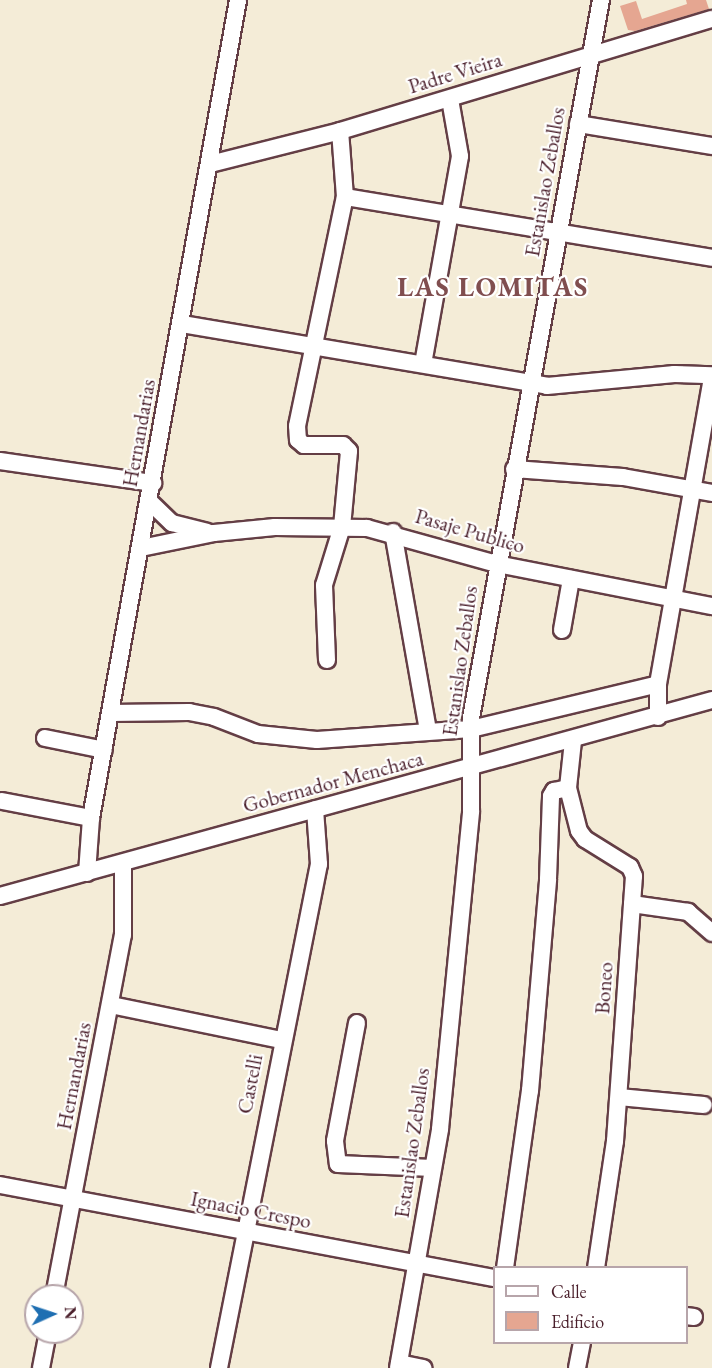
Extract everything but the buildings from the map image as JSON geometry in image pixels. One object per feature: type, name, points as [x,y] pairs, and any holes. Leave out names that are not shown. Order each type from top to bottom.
[{"type":"street","name":"Hernandarias","points":[[87,873],[91,818],[182,324],[238,0]]},
{"type":"street","name":"Estanislao Zeballos","points":[[398,1366],[434,1168],[471,811],[471,729],[497,564],[601,0]]},
{"type":"street","name":"Padre Vieira","points":[[210,164],[340,131],[712,19]]},
{"type":"street","points":[[423,364],[452,213],[460,156],[450,99]]},
{"type":"street","points":[[578,124],[712,146]]},
{"type":"street","points":[[327,660],[324,585],[342,527],[349,452],[343,445],[304,445],[298,440],[297,426],[345,197],[340,131]]},
{"type":"street","points":[[345,197],[712,258]]},
{"type":"street","points":[[182,324],[313,344],[547,386],[683,374],[712,376],[658,684],[658,717]]},
{"type":"street","points":[[0,461],[153,483]]},
{"type":"street","points":[[514,469],[623,477],[712,493]]},
{"type":"street","name":"Pasaje Publico","points":[[149,501],[184,529],[214,533]]},
{"type":"street","name":"Pasaje Publico","points":[[141,548],[214,533],[274,527],[342,527],[393,532],[497,564],[712,606]]},
{"type":"street","points":[[393,532],[428,730]]},
{"type":"street","points":[[562,630],[571,579]]},
{"type":"street","points":[[110,713],[189,712],[286,740],[471,729],[658,684]]},
{"type":"street","name":"Gobernador Menchaca","points":[[0,896],[573,741],[712,700]]},
{"type":"street","points":[[45,738],[104,750]]},
{"type":"street","name":"Boneo","points":[[573,741],[568,788],[581,836],[633,871],[619,1097],[596,1266]]},
{"type":"street","points":[[505,1266],[527,1118],[544,919],[551,796],[554,791],[568,788]]},
{"type":"street","points":[[2,801],[91,818]]},
{"type":"street","name":"Castelli","points":[[219,1368],[282,1040],[319,864],[315,809]]},
{"type":"street","name":"Hernandarias","points":[[56,1284],[111,1005],[125,915],[123,864]]},
{"type":"street","points":[[632,904],[688,912],[712,933]]},
{"type":"street","points":[[111,1005],[282,1040]]},
{"type":"street","points":[[357,1023],[335,1141],[338,1164],[434,1168]]},
{"type":"street","points":[[619,1097],[704,1105]]},
{"type":"street","name":"Ignacio Crespo","points":[[0,1185],[245,1233],[493,1278]]},
{"type":"street","points":[[41,1368],[46,1344]]},
{"type":"street","points":[[577,1368],[582,1344]]},
{"type":"street","points":[[398,1366],[423,1368]]},
{"type":"district","name":"LAS LOMITAS","points":[[493,287]]}]
